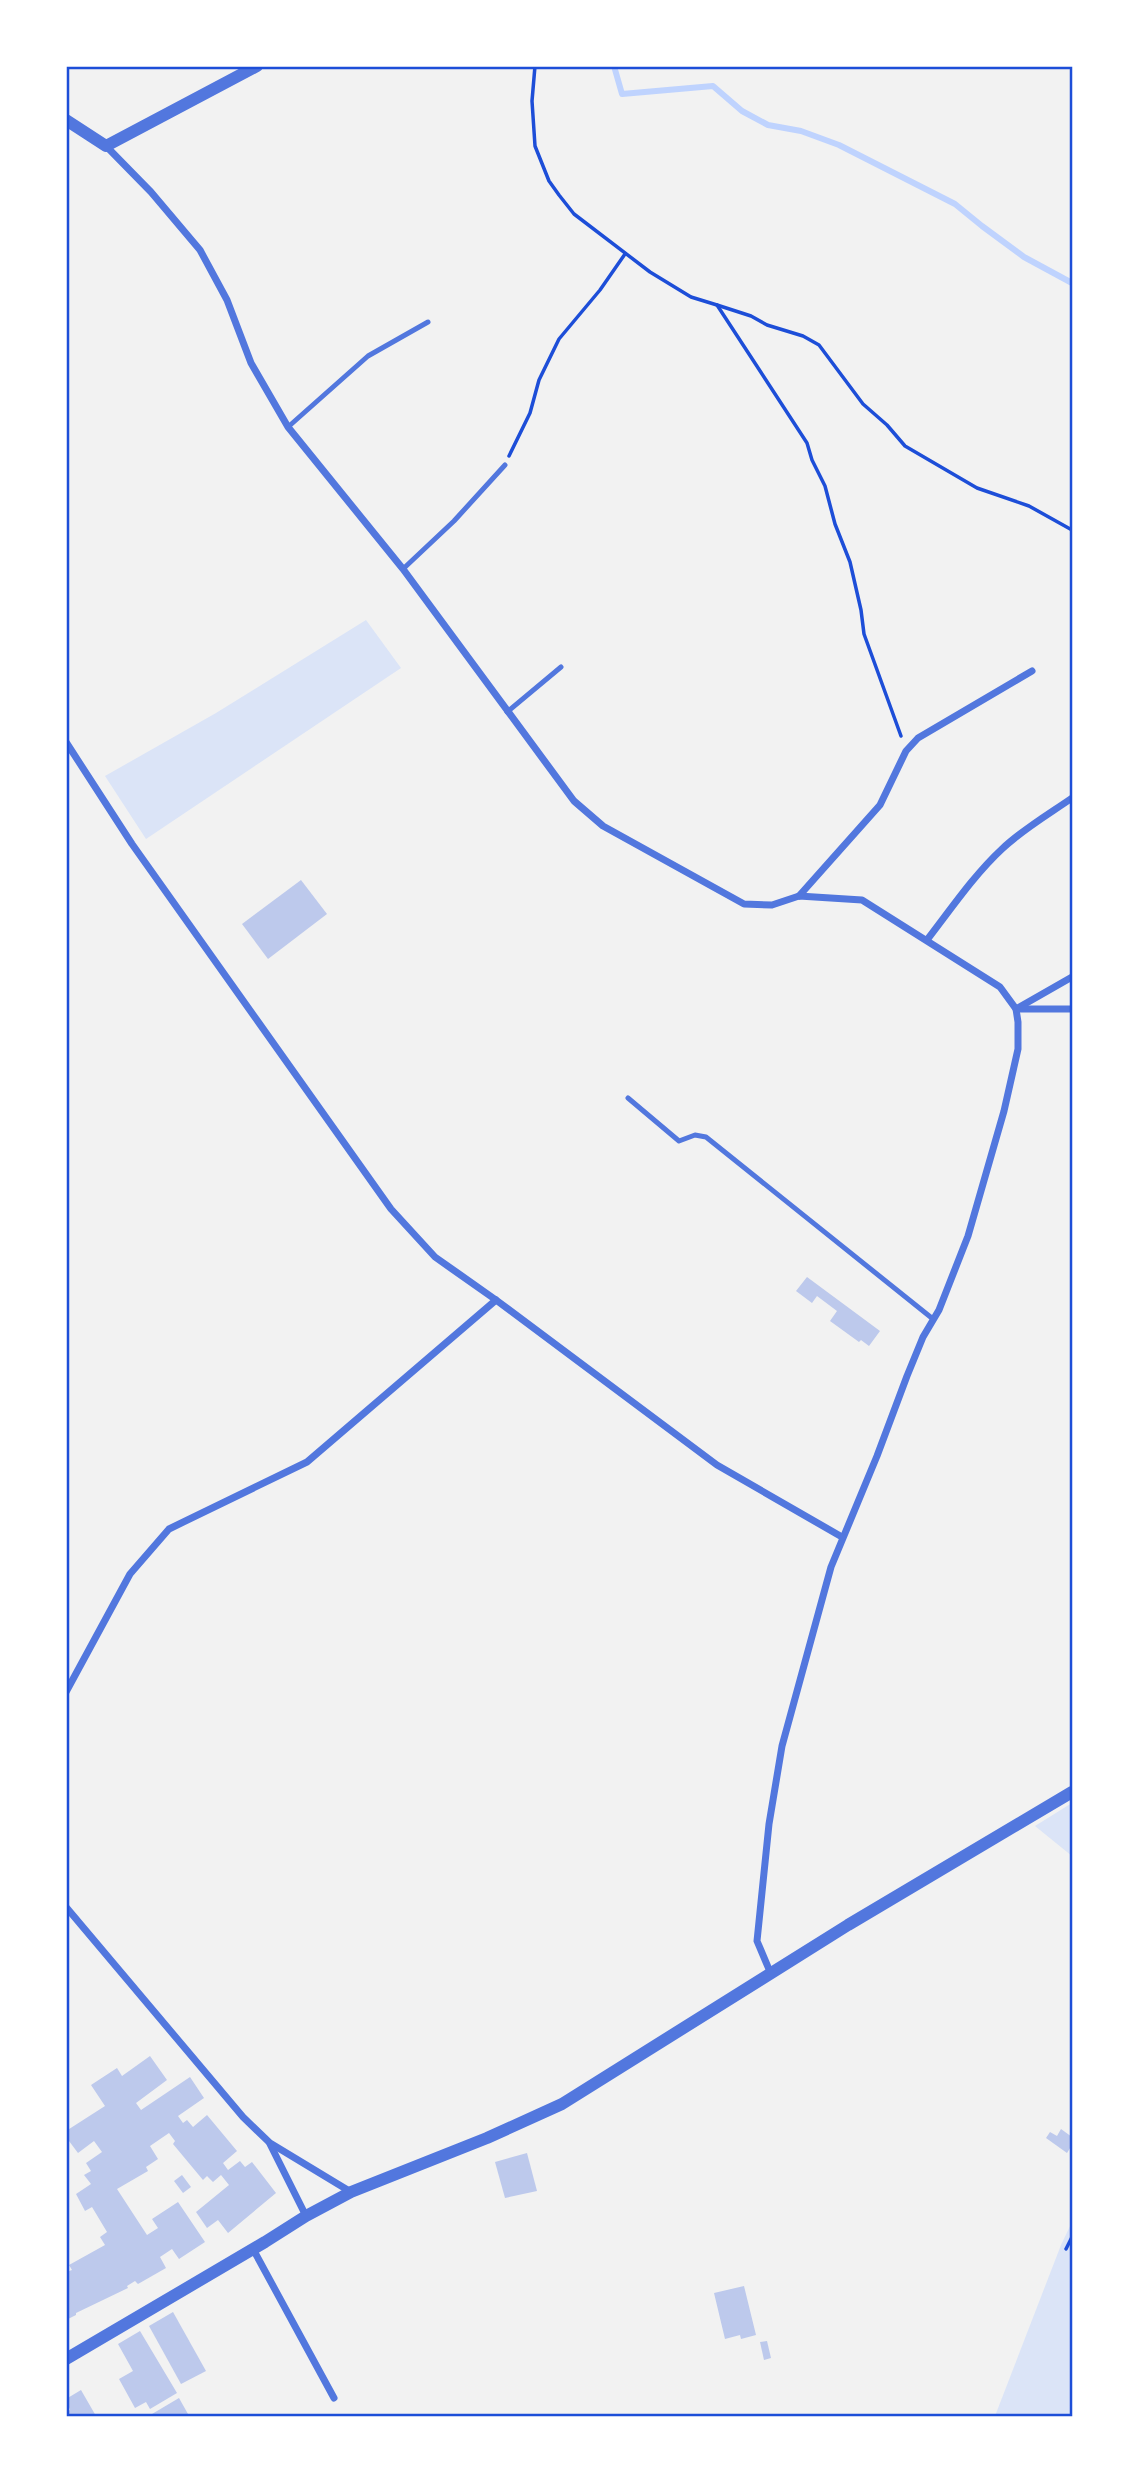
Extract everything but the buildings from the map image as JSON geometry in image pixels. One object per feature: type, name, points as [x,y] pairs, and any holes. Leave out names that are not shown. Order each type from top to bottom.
[{"type":"street","points":[[106,146],[257,66]]},
{"type":"street","points":[[66,120],[106,146],[200,250],[227,300],[251,363],[288,427],[403,569],[574,801],[603,826],[744,904],[772,905],[799,896],[862,900],[1000,987],[1016,1009],[1018,1049],[1004,1111],[968,1236],[939,1310],[906,1376],[877,1456],[842,1537],[814,1624],[774,1787],[757,1941],[771,1974]]},
{"type":"street","points":[[799,896],[880,805],[906,751],[918,738],[1032,671]]},
{"type":"street","points":[[66,742],[132,844],[391,1209],[435,1257],[717,1465],[842,1537]]},
{"type":"street","points":[[927,940],[982,869],[1003,848],[1073,798]]},
{"type":"street","points":[[1016,1009],[1073,977]]},
{"type":"street","points":[[1016,1009],[1073,1009]]},
{"type":"street","points":[[66,1692],[130,1574],[169,1529],[307,1462],[496,1300]]},
{"type":"street","points":[[66,2359],[351,2192],[487,2138],[562,2104],[1073,1791]]},
{"type":"street","points":[[66,1906],[243,2117],[270,2143],[351,2192]]},
{"type":"street","points":[[270,2143],[306,2216]]},
{"type":"street","points":[[253,2249],[334,2398]]},
{"type":"lane","points":[[288,427],[368,356],[428,322]]},
{"type":"lane","points":[[403,569],[454,521],[505,466]]},
{"type":"lane","points":[[507,712],[561,667]]},
{"type":"lane","points":[[628,1098],[679,1141],[695,1135],[706,1137],[933,1319]]},
{"type":"path","points":[[535,66],[532,101],[535,146],[549,181],[575,214],[650,272],[691,297],[751,316],[767,326],[803,335],[819,345],[863,404],[887,425],[905,446],[976,488],[1029,506],[1073,530]]},
{"type":"path","points":[[505,466],[530,413],[539,380],[559,339],[600,290],[625,254]]},
{"type":"path","points":[[717,305],[807,443],[811,460],[825,486],[835,524],[850,562],[864,634],[906,751]]},
{"type":"path","points":[[1066,2249],[1073,2237]]},
{"type":"shaded area","points":[[366,620],[401,668],[146,839],[105,776],[216,713]]},
{"type":"shaded area","points":[[1072,1803],[1072,1856],[1035,1826]]},
{"type":"shaded area","points":[[1072,2222],[1072,2416],[995,2416],[1061,2245]]},
{"type":"waterway","points":[[614,66],[622,94],[713,86],[742,111],[768,125],[801,131],[839,145],[955,204],[1024,257],[1072,283]]}]
